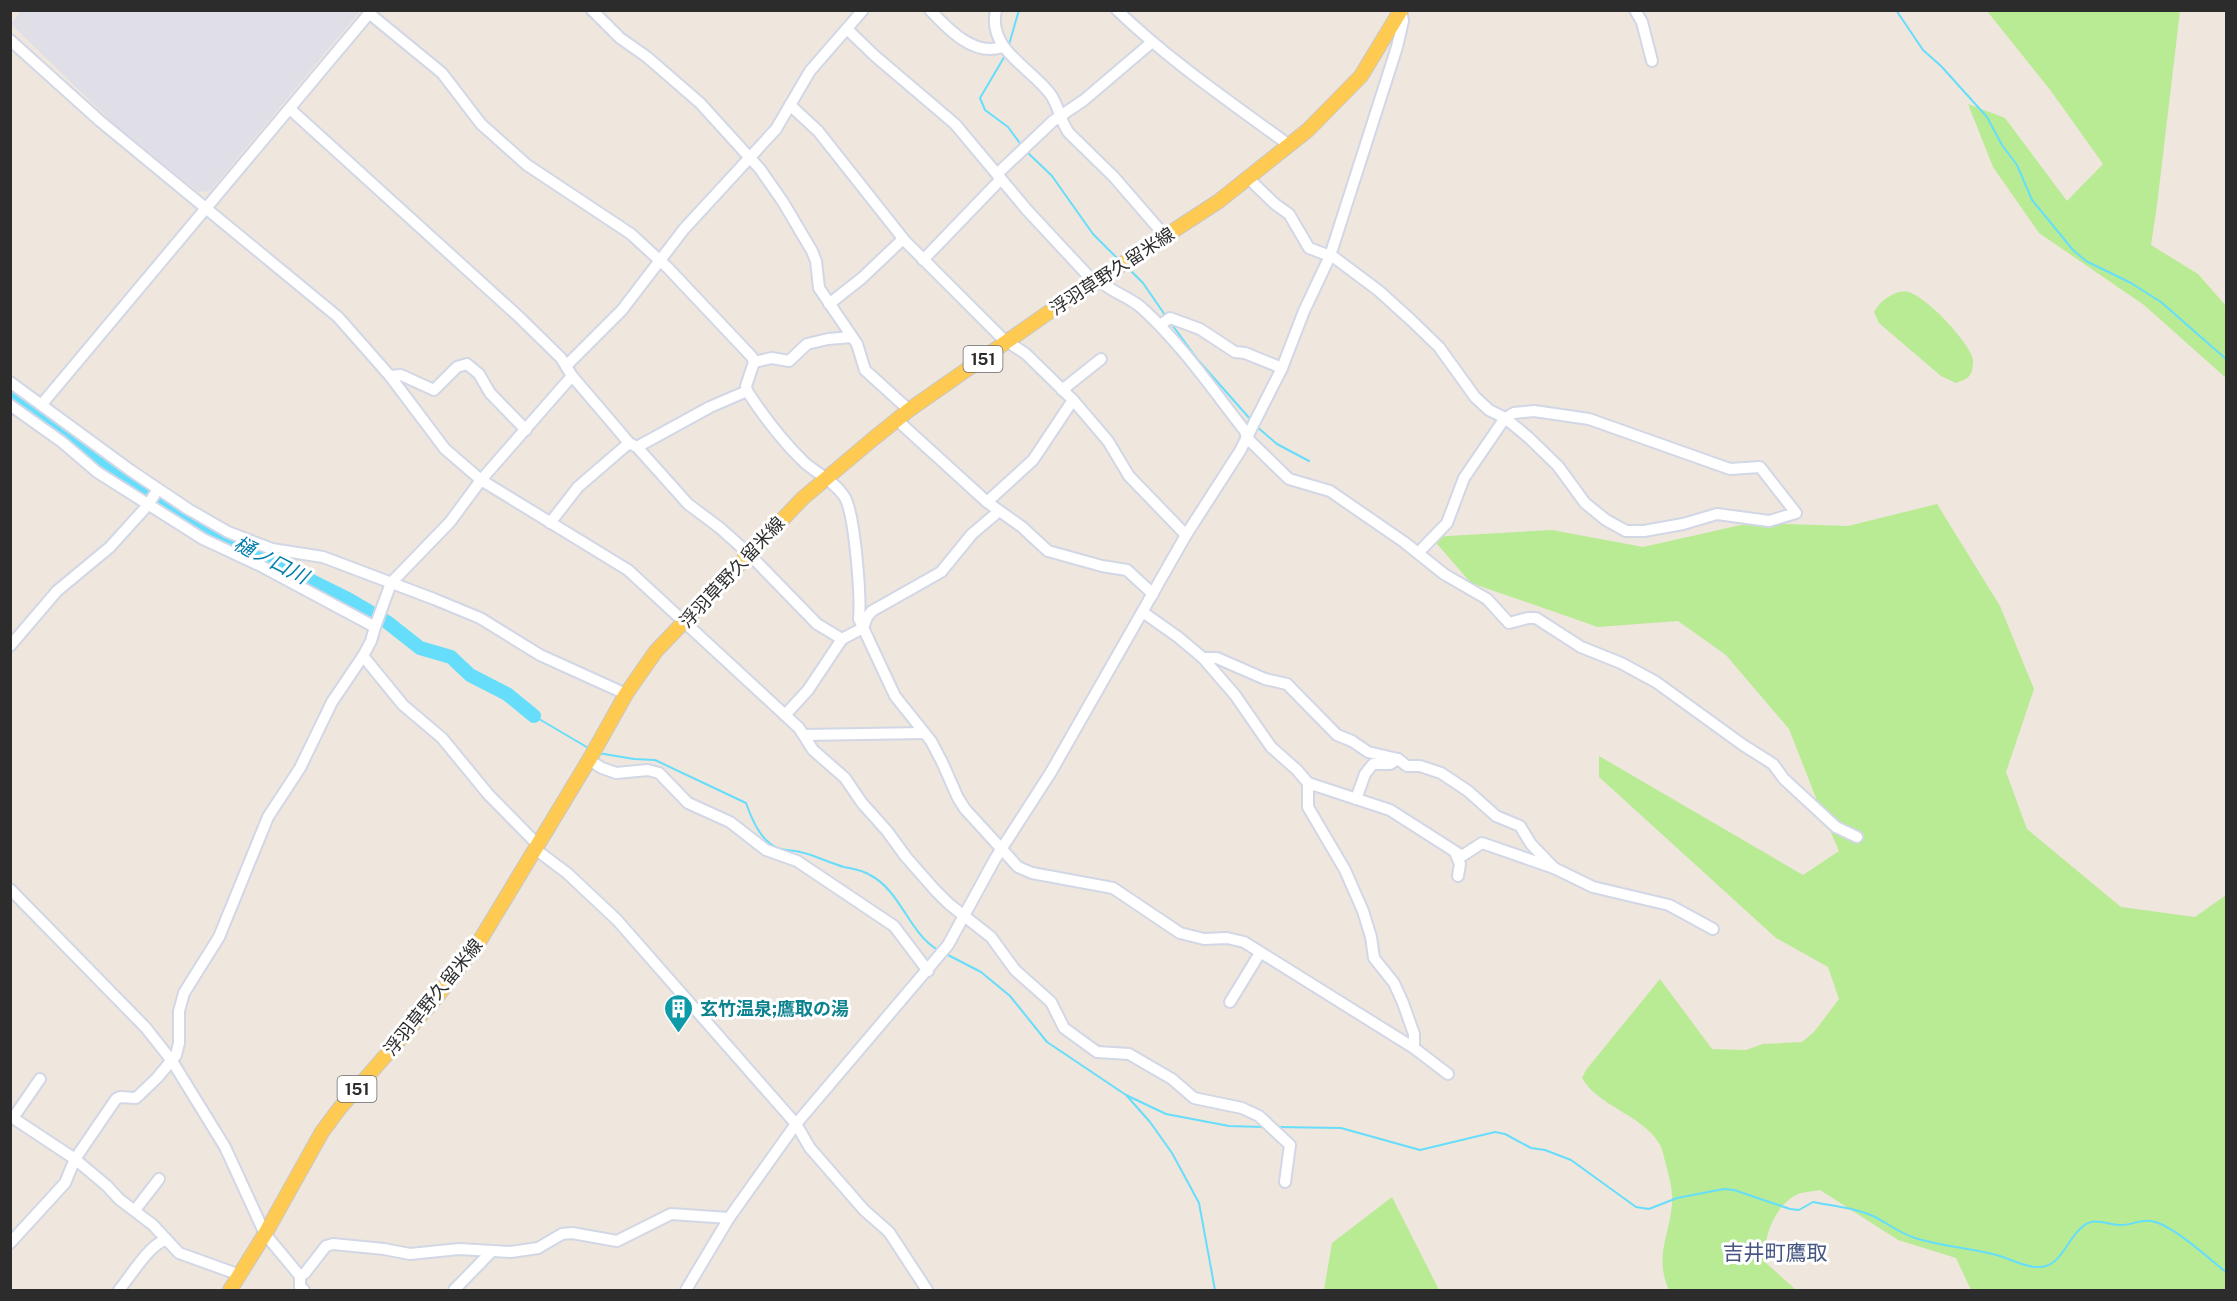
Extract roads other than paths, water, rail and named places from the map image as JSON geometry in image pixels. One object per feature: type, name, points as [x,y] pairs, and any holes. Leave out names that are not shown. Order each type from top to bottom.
[{"type":"main road","name":"浮羽草野久留米線","points":[[230,1290],[265,1234],[322,1132],[458,971],[497,914],[626,694],[656,651],[825,478],[909,410],[1248,178],[1316,123],[1360,76],[1401,11]]},
{"type":"street","points":[[592,10],[620,38],[648,57],[700,104],[767,178],[812,251],[816,261],[819,288],[857,344],[865,370],[909,410]]},
{"type":"street","points":[[10,1243],[64,1182],[75,1159],[116,1099],[136,1098],[172,1061],[179,1043],[179,1011],[184,993],[219,937],[268,817],[300,768],[332,702],[371,641],[380,609],[391,583],[450,522],[481,480],[526,430],[569,371],[622,310],[684,229],[776,129],[810,71],[863,10]]},
{"type":"street","points":[[930,10],[949,30],[964,41],[993,50],[1006,50]]},
{"type":"street","points":[[996,10],[993,26],[1006,50],[1051,95],[1069,133],[1114,177],[1165,236]]},
{"type":"street","points":[[1117,10],[1151,43],[1289,145]]},
{"type":"street","points":[[1635,10],[1642,22],[1652,60]]},
{"type":"street","points":[[687,1290],[729,1218],[796,1124],[948,945],[1002,848],[1051,772],[1116,657],[1144,613],[1186,535],[1247,438],[1282,368],[1304,311],[1330,256],[1397,47],[1403,21],[1401,11]]},
{"type":"street","points":[[42,404],[371,12],[442,72],[480,122],[521,160],[631,234],[746,350],[754,362]]},
{"type":"street","points":[[847,29],[875,56],[945,113],[999,177],[1096,281],[1132,299],[1165,321],[1245,431],[1247,438],[1289,479],[1330,491],[1444,574],[1487,599],[1509,623],[1536,618],[1581,647],[1645,675],[1773,764],[1784,779],[1836,826],[1857,837]]},
{"type":"street","points":[[10,40],[100,121],[338,317],[390,376],[445,449],[481,480],[628,570],[786,715],[804,735],[813,750],[845,778],[862,803],[935,890],[964,917],[991,937],[1015,970],[1051,1002],[1064,1028],[1097,1052],[1129,1054],[1172,1079],[1194,1098],[1242,1108],[1259,1116],[1290,1145],[1285,1182]]},
{"type":"street","points":[[923,260],[1024,149],[1060,116],[1084,100],[1151,43]]},
{"type":"street","points":[[790,105],[818,131],[903,239],[923,260],[1002,338],[1026,354],[1073,400],[1108,441],[1129,476],[1186,535]]},
{"type":"street","points":[[290,109],[517,315],[561,358],[569,371],[687,504],[720,528],[749,554],[817,624],[842,639]]},
{"type":"street","points":[[1248,178],[1289,214],[1309,248],[1343,264],[1379,291],[1411,320],[1439,347],[1475,397],[1489,410],[1505,418],[1528,437],[1558,466],[1585,503],[1606,520],[1626,531],[1644,531],[1683,524],[1717,514],[1769,521],[1796,513],[1760,467],[1730,469],[1589,419],[1534,411],[1515,413],[1505,418],[1464,478],[1447,523],[1418,553]]},
{"type":"street","points":[[829,304],[862,278],[903,239]]},
{"type":"street","points":[[1165,321],[1200,329],[1235,352],[1245,353],[1282,368]]},
{"type":"street","points":[[754,362],[772,358],[789,361],[807,344],[852,337]]},
{"type":"street","points":[[1062,390],[1101,359]]},
{"type":"street","points":[[754,362],[746,386],[747,391],[771,427],[804,461],[843,493],[848,505],[856,548],[859,620],[895,696],[924,733],[942,762],[965,809],[1018,867],[1032,873],[1113,888],[1180,933],[1204,939],[1227,938],[1244,942],[1414,1048],[1448,1074]]},
{"type":"street","points":[[390,376],[401,375],[434,390],[457,367],[467,364],[479,374],[490,393],[526,430]]},
{"type":"street","points":[[10,382],[157,490],[228,532],[272,549],[323,557],[480,618],[540,655],[626,694]]},
{"type":"street","points":[[550,523],[578,487],[633,445],[747,391]]},
{"type":"street","points":[[987,502],[1033,459],[1073,400]]},
{"type":"street","points":[[10,405],[62,442],[97,472],[202,539],[263,567],[375,625]]},
{"type":"street","points":[[897,420],[998,512],[1015,521],[1048,551],[1102,566],[1127,570],[1153,594]]},
{"type":"street","points":[[10,646],[57,591],[110,547],[149,504],[157,490]]},
{"type":"street","points":[[786,715],[808,690],[842,639],[863,628],[872,611],[941,572],[972,534],[998,512]]},
{"type":"street","points":[[1144,613],[1203,658],[1235,695],[1271,747],[1308,783],[1390,810],[1462,856],[1482,843],[1554,868],[1593,887],[1669,904],[1713,929]]},
{"type":"street","points":[[363,656],[403,705],[442,738],[488,794],[537,847],[616,920],[796,1124],[810,1148],[864,1210],[889,1232],[927,1290]]},
{"type":"street","points":[[1203,658],[1217,658],[1265,679],[1287,684],[1337,735],[1352,741],[1368,752],[1398,759],[1407,766],[1420,766],[1441,773],[1468,791],[1496,816],[1520,826],[1532,844],[1554,868]]},
{"type":"street","points":[[804,735],[924,733]]},
{"type":"street","points":[[590,758],[602,768],[616,773],[648,770],[659,773],[688,803],[730,822],[766,850],[797,861],[894,926],[928,971]]},
{"type":"street","points":[[1356,799],[1365,774],[1373,764],[1390,764],[1398,759]]},
{"type":"street","points":[[1308,783],[1308,807],[1346,870],[1363,911],[1371,937],[1374,958],[1394,982],[1403,1003],[1414,1034],[1414,1048]]},
{"type":"street","points":[[1455,852],[1460,864],[1458,876]]},
{"type":"street","points":[[10,889],[146,1028],[172,1061],[225,1147],[265,1234],[300,1276],[300,1287],[304,1290]]},
{"type":"street","points":[[1230,1002],[1260,952]]},
{"type":"street","points":[[40,1079],[13,1118],[75,1159],[119,1199],[153,1225],[179,1253],[240,1275]]},
{"type":"street","points":[[135,1209],[159,1179]]},
{"type":"street","points":[[300,1276],[305,1273],[326,1246],[333,1244],[410,1254],[459,1249],[511,1252],[538,1248],[562,1234],[572,1233],[617,1241],[671,1214],[729,1218]]},
{"type":"street","points":[[119,1290],[144,1258],[159,1242],[165,1240]]},
{"type":"street","points":[[454,1290],[492,1251]]},
{"type":"waterway","points":[[1008,48],[1019,10]]},
{"type":"waterway","points":[[1896,10],[1923,50],[1941,66],[1987,117],[2002,145],[2017,165],[2032,200],[2073,250],[2086,261],[2131,283],[2161,302],[2226,359]]},
{"type":"waterway","points":[[1006,54],[980,98],[985,110],[1008,127],[1022,146]]},
{"type":"waterway","points":[[1026,151],[1052,176],[1093,234],[1117,258]]},
{"type":"waterway","points":[[1128,268],[1143,283],[1165,315]]},
{"type":"waterway","points":[[1170,322],[1198,360],[1251,420]]},
{"type":"waterway","name":"樋ノ口川","points":[[10,396],[170,508],[208,530],[348,599],[387,622],[420,648],[451,657],[470,675],[507,694],[534,716]]},
{"type":"waterway","points":[[1256,426],[1277,444],[1309,461]]},
{"type":"waterway","points":[[534,716],[590,749]]},
{"type":"waterway","points":[[598,753],[655,760],[746,803],[759,831],[774,846],[783,850],[806,853],[861,871],[881,882],[919,933],[938,950]]},
{"type":"waterway","points":[[946,954],[981,972],[1010,996],[1047,1042],[1126,1095],[1166,1114],[1229,1126],[1264,1127]]},
{"type":"waterway","points":[[1127,1096],[1150,1122],[1172,1153],[1199,1203],[1215,1290]]},
{"type":"waterway","points":[[1276,1127],[1341,1128],[1420,1150],[1495,1132],[1505,1134],[1531,1148],[1545,1150],[1571,1160],[1636,1207],[1649,1209],[1677,1198],[1724,1189],[1734,1190],[1790,1209],[1799,1210],[1813,1202],[1852,1209],[1875,1217],[1915,1238],[1989,1253],[2035,1267],[2051,1264],[2062,1254],[2075,1234],[2090,1222],[2123,1225],[2151,1221],[2169,1228],[2226,1272]]},
{"type":"place","name":"玄竹温泉;鷹取の湯","points":[[679,1034]]},
{"type":"district","name":"吉井町鷹取","points":[[1775,1252]]}]
